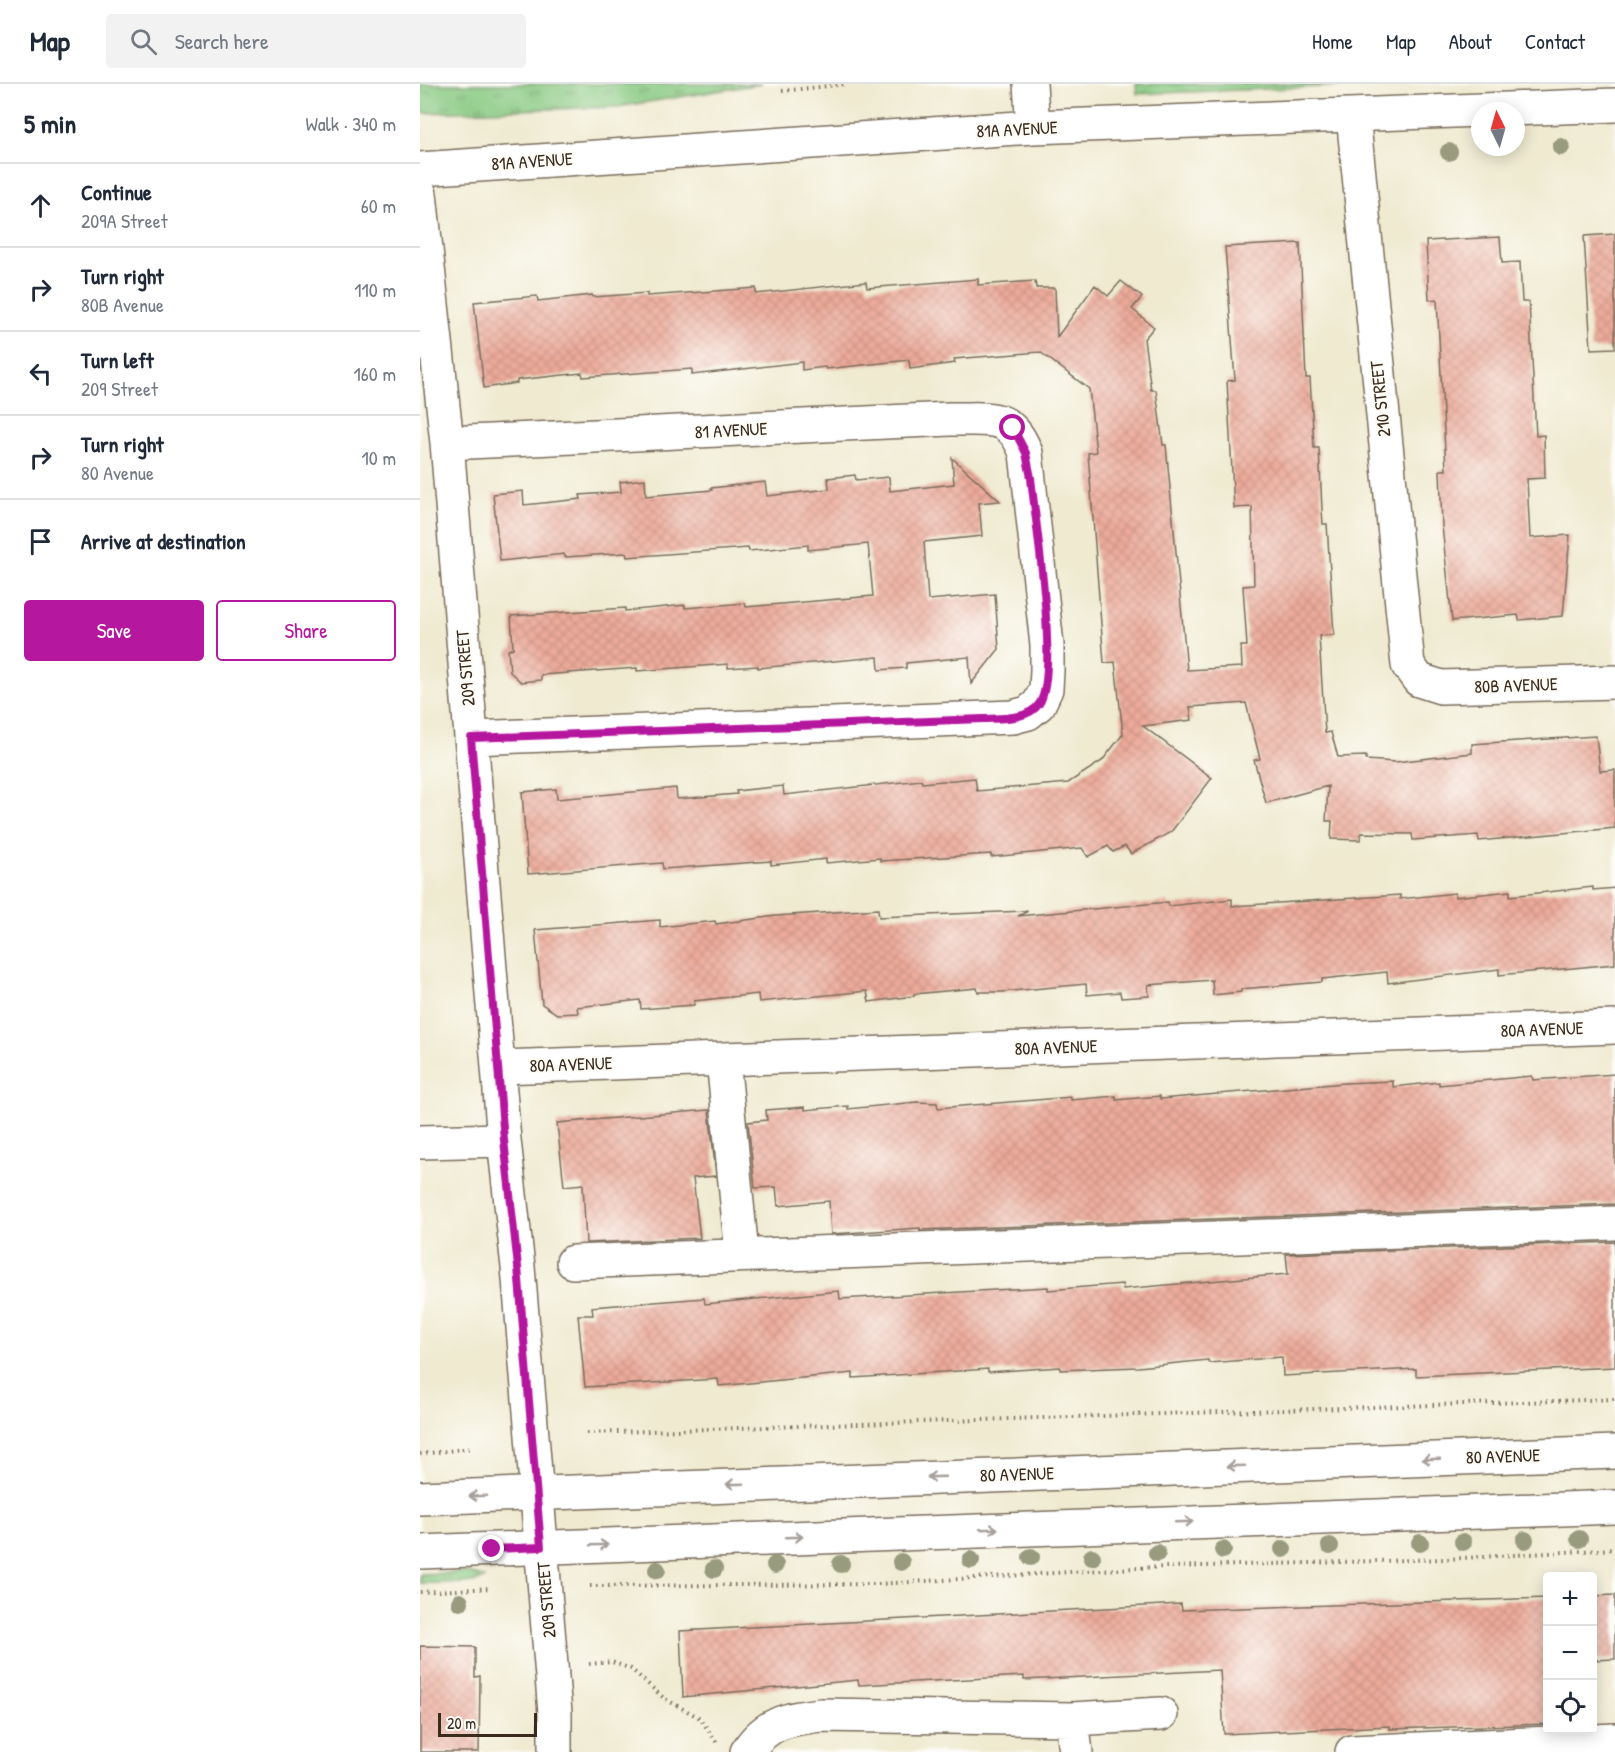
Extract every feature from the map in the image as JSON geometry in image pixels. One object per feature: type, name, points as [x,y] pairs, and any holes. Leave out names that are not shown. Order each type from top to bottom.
[{"type":"street","points":[[1030,84],[1034,127]]},
{"type":"street","name":"81A AVENUE","points":[[420,168],[1034,127],[1353,115],[1602,98]]},
{"type":"street","name":"210 STREET","points":[[1353,115],[1408,665],[1419,680]]},
{"type":"street","name":"209 STREET","points":[[420,194],[423,275],[447,443],[504,1140],[518,1267],[537,1493],[555,1713],[555,1752]]},
{"type":"street","name":"81 AVENUE","points":[[447,443],[950,419],[1004,422],[1013,428],[1026,453],[1031,478],[1047,645],[1046,689],[1039,704],[1028,712],[1013,717],[471,738]]},
{"type":"street","name":"80B AVENUE","points":[[1419,680],[1441,687],[1615,682]]},
{"type":"street","name":"80A AVENUE","points":[[498,1067],[1615,1027]]},
{"type":"street","points":[[723,1059],[742,1254]]},
{"type":"street","points":[[420,1142],[504,1140]]},
{"type":"street","points":[[573,1262],[1615,1222]]},
{"type":"street","name":"80 AVENUE","points":[[420,1498],[1615,1452]]},
{"type":"street","points":[[420,1552],[1615,1507]]},
{"type":"street","points":[[733,1748],[786,1719],[821,1715],[1072,1719],[1161,1714]]},
{"type":"street","points":[[1072,1719],[1076,1752]]},
{"type":"street","points":[[1352,1752],[1615,1740]]},
{"type":"path","points":[[782,91],[847,84]]},
{"type":"path","points":[[587,1433],[1615,1399]]},
{"type":"path","points":[[420,1454],[473,1448]]},
{"type":"path","points":[[590,1586],[879,1584],[1134,1569],[1446,1559],[1615,1549]]},
{"type":"path","points":[[420,1592],[491,1588]]},
{"type":"path","points":[[590,1664],[612,1662],[631,1669],[664,1699],[700,1719],[733,1748]]},
{"type":"green space","points":[[420,84],[761,84],[617,107],[420,113]]},
{"type":"green space","points":[[1136,84],[1400,84],[1137,94]]},
{"type":"green space","points":[[467,1572],[485,1578],[473,1583],[420,1583],[420,1574]]},
{"type":"building","points":[[1615,234],[1615,348],[1591,349],[1584,236]]},
{"type":"building","points":[[1500,237],[1502,263],[1520,262],[1522,302],[1529,302],[1536,436],[1544,435],[1545,478],[1527,479],[1530,538],[1570,535],[1563,616],[1519,620],[1518,615],[1452,621],[1442,526],[1440,470],[1446,470],[1437,299],[1429,300],[1426,241]]},
{"type":"building","points":[[1300,243],[1306,378],[1310,378],[1314,448],[1319,448],[1323,524],[1327,524],[1334,635],[1319,636],[1325,733],[1331,732],[1338,757],[1366,756],[1366,760],[1396,762],[1472,753],[1472,744],[1596,736],[1600,771],[1615,770],[1615,828],[1479,841],[1478,835],[1413,840],[1412,834],[1361,833],[1361,840],[1331,839],[1332,821],[1326,821],[1328,786],[1266,803],[1254,760],[1260,759],[1246,703],[1190,707],[1192,720],[1143,726],[1212,778],[1171,832],[1131,854],[1125,846],[1113,852],[1108,846],[1088,857],[1082,848],[991,857],[991,854],[880,861],[880,858],[826,863],[826,859],[771,865],[771,861],[663,869],[662,863],[528,874],[522,792],[556,789],[557,799],[676,788],[677,799],[737,794],[736,791],[783,786],[784,795],[921,780],[922,783],[975,778],[977,791],[1068,783],[1102,761],[1123,734],[1115,662],[1104,663],[1088,453],[1096,452],[1089,389],[1040,352],[954,359],[955,363],[910,369],[909,360],[802,370],[802,362],[692,375],[692,369],[583,377],[582,373],[517,380],[517,383],[484,388],[474,302],[537,296],[538,301],[592,295],[593,297],[647,293],[647,296],[756,288],[756,294],[866,282],[867,288],[978,279],[978,285],[1035,281],[1036,288],[1055,288],[1057,337],[1095,285],[1108,296],[1121,281],[1142,297],[1132,309],[1154,327],[1144,339],[1151,390],[1156,390],[1163,445],[1166,445],[1187,670],[1242,667],[1241,646],[1247,646],[1243,586],[1254,585],[1252,507],[1234,508],[1227,381],[1235,380],[1225,247]]},
{"type":"building","points":[[952,458],[1000,501],[979,503],[982,536],[924,542],[928,600],[995,594],[999,649],[971,684],[969,657],[906,663],[906,668],[879,670],[878,657],[758,668],[758,666],[728,668],[728,664],[637,671],[637,668],[541,675],[541,680],[521,682],[510,672],[508,650],[513,648],[511,616],[625,608],[625,611],[685,605],[685,608],[745,603],[746,607],[873,596],[868,544],[808,550],[808,545],[749,551],[748,548],[627,557],[626,553],[565,557],[564,554],[500,561],[493,494],[523,491],[524,505],[581,499],[580,495],[621,492],[620,482],[645,479],[646,496],[765,482],[767,496],[829,489],[828,478],[855,475],[856,480],[889,477],[890,491],[954,484]]},
{"type":"building","points":[[1593,887],[1593,890],[1615,888],[1615,964],[1499,975],[1499,969],[1388,983],[1387,972],[1322,979],[1322,982],[1241,989],[1241,992],[1213,995],[1212,980],[1148,985],[1149,996],[1121,998],[1120,992],[1087,995],[1086,984],[1002,992],[978,992],[977,988],[914,994],[914,996],[869,1002],[867,991],[759,1002],[758,994],[694,1001],[694,1005],[641,1009],[640,1000],[577,1007],[578,1013],[557,1014],[542,1004],[535,930],[660,920],[660,927],[715,921],[716,924],[776,916],[878,909],[879,917],[1028,911],[1018,916],[1168,902],[1169,906],[1232,899],[1232,906],[1400,895],[1400,899],[1455,893],[1455,897],[1510,891],[1510,896]]},
{"type":"building","points":[[1615,1074],[1615,1204],[920,1230],[920,1228],[831,1234],[829,1201],[778,1206],[776,1187],[755,1188],[748,1122],[767,1120],[766,1110],[805,1107],[805,1110],[848,1106],[848,1109],[917,1102],[937,1103],[938,1108],[1071,1097],[1071,1100],[1116,1096],[1116,1100],[1160,1096],[1160,1099],[1345,1083],[1393,1081],[1393,1087],[1532,1076],[1533,1080]]},
{"type":"building","points":[[709,1110],[716,1176],[693,1178],[700,1238],[586,1243],[583,1184],[564,1186],[557,1123]]},
{"type":"building","points":[[1615,1242],[1615,1367],[1416,1376],[1416,1369],[1283,1376],[1282,1357],[1209,1363],[1208,1360],[1138,1367],[1060,1370],[1060,1367],[988,1372],[988,1369],[853,1378],[853,1373],[719,1386],[718,1379],[585,1387],[578,1315],[593,1315],[592,1307],[704,1298],[705,1304],[839,1291],[840,1299],[1048,1287],[1048,1290],[1122,1284],[1123,1289],[1288,1274],[1286,1254]]},
{"type":"building","points":[[1615,1595],[1615,1659],[1597,1660],[1597,1596]]},
{"type":"building","points":[[1543,1598],[1543,1724],[1390,1729],[1390,1726],[1224,1734],[1220,1670],[1024,1680],[1024,1676],[859,1685],[858,1680],[683,1697],[680,1631],[1181,1604],[1182,1610]]},
{"type":"building","points":[[420,1646],[475,1647],[475,1677],[480,1676],[479,1752],[420,1752]]},
{"type":"route","points":[[492,1549],[541,1547],[471,738],[983,719],[1013,717],[1028,712],[1039,704],[1046,689],[1047,645],[1031,478],[1026,453],[1020,437],[1013,428]]}]
